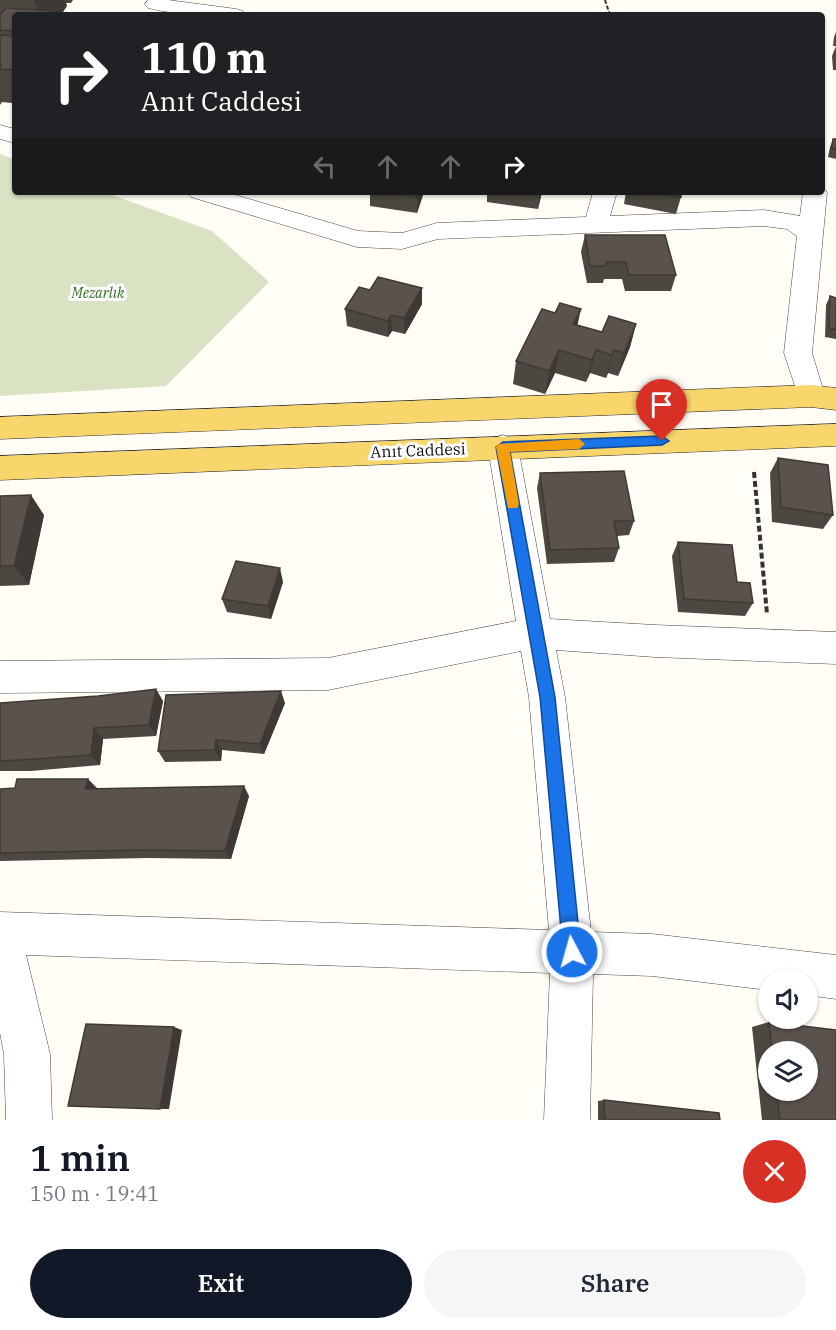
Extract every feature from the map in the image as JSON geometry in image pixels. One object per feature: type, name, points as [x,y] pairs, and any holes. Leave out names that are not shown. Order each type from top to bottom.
[{"type":"main road","points":[[0,428],[823,397]]},
{"type":"main road","name":"Anıt Caddesi","points":[[0,468],[836,435]]},
{"type":"street","points":[[153,6],[208,12]]},
{"type":"street","points":[[210,195],[333,232],[378,241],[402,241],[437,231],[764,218],[794,222],[810,233]]},
{"type":"street","points":[[596,225],[604,195]]},
{"type":"street","points":[[815,195],[798,353],[823,397]]},
{"type":"street","points":[[503,447],[547,697],[572,952],[567,1120]]},
{"type":"street","points":[[0,677],[328,674],[536,633],[654,641],[836,648]]},
{"type":"street","points":[[29,1120],[27,1054],[0,933],[652,955],[836,977]]},
{"type":"path","points":[[754,472],[770,645]]},
{"type":"green space","name":"Mezarlık","points":[[0,154],[12,159],[12,195],[112,195],[212,231],[269,282],[166,386],[0,396]]},
{"type":"building","points":[[6,8],[54,11],[12,12],[12,31],[0,30],[0,15]]},
{"type":"building","points":[[0,35],[12,36],[12,70],[0,69]]},
{"type":"building","points":[[833,139],[836,139],[836,149],[832,149]]},
{"type":"building","points":[[585,235],[665,235],[676,275],[629,275],[626,262],[606,262],[606,266],[590,266]]},
{"type":"building","points":[[378,277],[422,288],[404,318],[391,315],[388,321],[345,309],[359,287],[370,290]]},
{"type":"building","points":[[830,296],[836,298],[836,330],[829,328]]},
{"type":"building","points":[[560,303],[581,309],[573,324],[602,332],[609,316],[636,324],[624,353],[614,350],[612,355],[596,350],[592,360],[559,350],[549,371],[516,361],[542,309],[555,313]]},
{"type":"building","points":[[778,458],[828,465],[833,515],[781,507]]},
{"type":"building","points":[[624,471],[634,521],[614,521],[619,548],[550,550],[540,473]]},
{"type":"building","points":[[31,495],[14,566],[0,566],[0,496]]},
{"type":"building","points":[[678,542],[732,545],[737,582],[750,583],[753,603],[684,599]]},
{"type":"building","points":[[236,561],[280,568],[268,606],[222,599]]},
{"type":"building","points":[[156,689],[149,725],[94,728],[91,755],[0,761],[0,703]]},
{"type":"building","points":[[281,691],[260,744],[216,740],[215,750],[158,751],[166,695]]},
{"type":"building","points":[[17,779],[88,779],[85,789],[244,786],[225,851],[0,853],[0,789],[15,788]]},
{"type":"building","points":[[86,1024],[174,1027],[160,1109],[68,1106]]},
{"type":"building","points":[[818,1028],[836,1030],[836,1120],[780,1120],[777,1101],[818,1101],[818,1041],[771,1041],[770,1029]]},
{"type":"building","points":[[604,1100],[719,1113],[720,1120],[605,1120]]},
{"type":"slow traffic","points":[[513,504],[503,447],[579,444]]},
{"type":"route","points":[[572,952],[547,697],[503,447],[662,441]]}]
